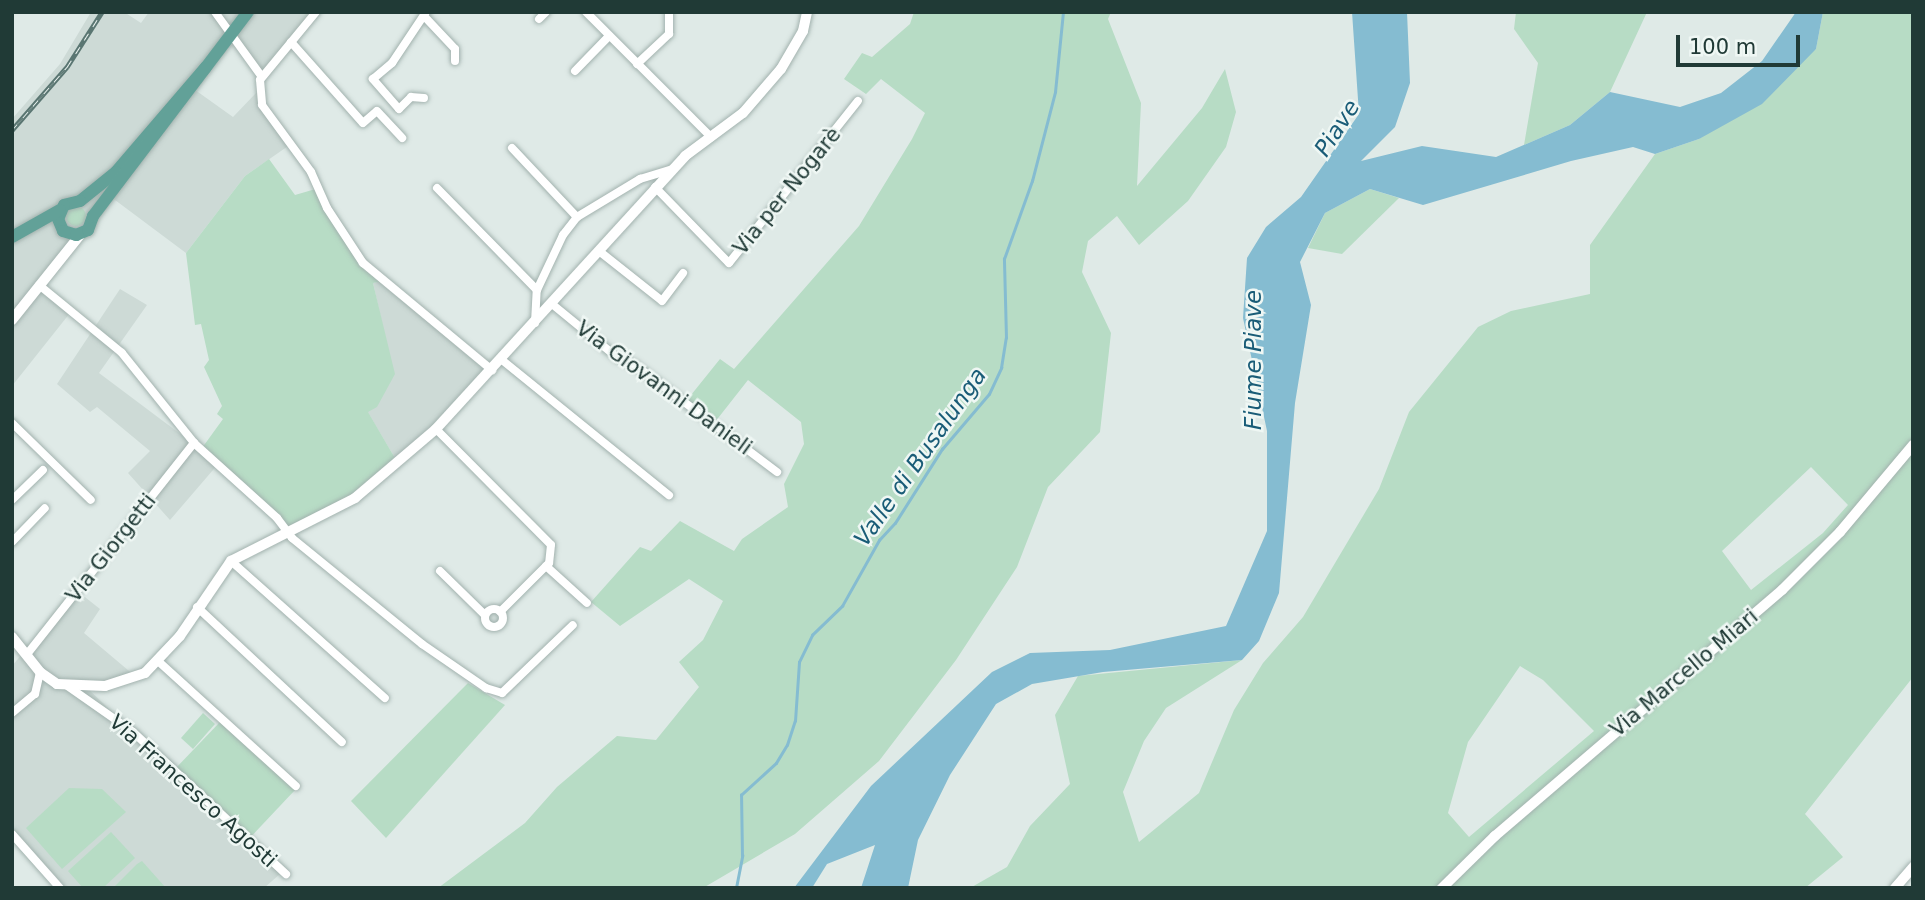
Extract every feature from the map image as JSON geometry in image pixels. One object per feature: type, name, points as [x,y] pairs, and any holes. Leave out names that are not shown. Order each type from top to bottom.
[{"type":"main road","points":[[30,227],[69,231],[91,226],[93,216],[248,12]]},
{"type":"main road","points":[[12,237],[60,210],[69,202],[80,201],[123,164],[206,67]]},
{"type":"main road","points":[[80,201],[93,216]]},
{"type":"main road","points":[[60,210],[69,231]]},
{"type":"street","points":[[215,12],[233,31],[262,77]]},
{"type":"street","points":[[316,12],[262,77],[258,87],[262,106],[311,172],[327,208],[363,263],[492,370]]},
{"type":"street","points":[[586,12],[711,137]]},
{"type":"street","points":[[637,64],[669,34],[669,12]]},
{"type":"street","points":[[12,713],[53,680],[118,684],[145,673],[158,661],[232,561],[355,498],[436,429],[502,360],[672,169],[743,113],[780,69],[803,31],[807,12]]},
{"type":"street","points":[[424,98],[411,97],[399,109],[373,79],[392,63],[425,14],[455,49],[455,61]]},
{"type":"street","points":[[575,71],[609,36]]},
{"type":"street","points":[[291,42],[363,123],[377,111],[402,138]]},
{"type":"street","name":"Via per Nogarè","points":[[655,187],[729,263],[858,101]]},
{"type":"street","points":[[512,148],[577,217]]},
{"type":"street","points":[[535,323],[537,290],[563,235],[577,217],[640,179],[672,169]]},
{"type":"street","points":[[437,188],[537,290]]},
{"type":"street","points":[[12,320],[62,259],[68,248],[69,231]]},
{"type":"street","points":[[598,251],[662,300],[683,272]]},
{"type":"street","points":[[40,285],[122,353],[194,443],[271,512],[286,531],[422,644],[496,693],[502,693],[573,625]]},
{"type":"street","name":"Via Giovanni Danieli","points":[[552,304],[618,358],[635,365],[777,472]]},
{"type":"street","points":[[502,360],[669,495]]},
{"type":"street","points":[[12,423],[92,500]]},
{"type":"street","points":[[436,429],[551,545],[546,566],[500,612]]},
{"type":"street","name":"Via Giorgetti","points":[[28,653],[194,443]]},
{"type":"street","name":"Via Marcello Miari","points":[[1442,888],[1494,836],[1783,590],[1840,531],[1913,444]]},
{"type":"street","points":[[12,500],[43,470]]},
{"type":"street","points":[[12,542],[45,508]]},
{"type":"street","points":[[232,561],[385,698]]},
{"type":"street","points":[[546,566],[587,603]]},
{"type":"street","points":[[440,571],[485,615],[487,624],[496,627],[502,620],[500,612]]},
{"type":"street","points":[[197,607],[342,742]]},
{"type":"street","points":[[485,615],[492,609],[500,612]]},
{"type":"street","points":[[12,637],[53,680]]},
{"type":"street","points":[[158,661],[296,786]]},
{"type":"street","points":[[35,694],[53,680]]},
{"type":"street","name":"Via Francesco Agosti","points":[[53,680],[133,732],[286,874]]},
{"type":"street","points":[[12,834],[60,888]]},
{"type":"street","points":[[1895,888],[1913,867]]},
{"type":"shaded area","points":[[91,12],[124,12],[141,23],[149,12],[316,12],[263,79],[233,35],[191,87],[233,117],[259,90],[263,104],[291,144],[245,176],[186,253],[107,194],[40,287],[70,313],[12,386],[12,119],[60,64]]},
{"type":"shaded area","points":[[384,281],[495,371],[399,465],[363,404],[383,327],[373,283]]},
{"type":"shaded area","points":[[120,289],[147,305],[99,373],[219,463],[170,520],[128,473],[150,451],[97,407],[90,412],[57,384]]},
{"type":"shaded area","points":[[76,590],[100,609],[84,633],[135,676],[114,683],[83,684],[280,874],[264,888],[66,888],[12,828],[12,666]]},
{"type":"green space","points":[[914,12],[1111,12],[1108,19],[1141,103],[1137,186],[1202,108],[1225,69],[1236,112],[1226,147],[1188,201],[1139,245],[1117,216],[1088,241],[1082,272],[1111,333],[1100,432],[1048,487],[1017,567],[956,660],[879,761],[795,834],[703,888],[438,888],[525,823],[557,787],[617,736],[656,740],[699,687],[679,662],[703,640],[723,601],[689,579],[620,626],[591,602],[640,547],[651,551],[680,521],[734,551],[742,539],[788,507],[784,484],[804,444],[801,422],[748,380],[715,422],[687,400],[720,359],[734,369],[859,226],[912,139],[925,113],[881,79],[866,94],[844,79],[862,53],[872,57],[910,24]]},
{"type":"green space","points":[[1516,12],[1647,12],[1610,92],[1570,125],[1524,145],[1538,63],[1514,29]]},
{"type":"green space","points":[[1823,12],[1913,12],[1913,677],[1805,814],[1843,857],[1805,888],[970,888],[1007,867],[1030,826],[1070,784],[1055,715],[1078,676],[1242,660],[1166,708],[1144,741],[1123,792],[1139,842],[1199,793],[1234,710],[1263,663],[1303,617],[1379,489],[1409,412],[1478,327],[1511,311],[1590,294],[1590,245],[1655,154],[1699,139],[1816,49]],"holes":[[[1811,467],[1848,505],[1823,533],[1751,590],[1722,551]],[[1520,666],[1543,680],[1594,731],[1469,837],[1448,813],[1468,742]]]},
{"type":"green space","points":[[269,159],[295,195],[319,188],[359,254],[384,281],[373,283],[395,374],[377,407],[368,412],[399,465],[359,493],[286,528],[202,448],[223,419],[217,414],[222,406],[204,367],[209,360],[201,324],[195,325],[186,253],[245,176]]},
{"type":"green space","points":[[1370,189],[1399,198],[1342,254],[1308,248],[1325,213]]},
{"type":"green space","points":[[76,206],[83,209],[86,216],[83,223],[76,226],[69,223],[66,216],[69,209]]},
{"type":"green space","points":[[468,683],[505,705],[386,838],[351,801]]},
{"type":"green space","points":[[203,713],[215,724],[193,749],[181,738]]},
{"type":"green space","points":[[220,722],[295,790],[247,841],[174,770]]},
{"type":"green space","points":[[69,788],[102,789],[126,812],[62,869],[26,828]]},
{"type":"green space","points":[[111,832],[135,858],[103,888],[83,888],[68,871]]},
{"type":"green space","points":[[142,861],[166,888],[113,888],[137,864]]},
{"type":"water","name":"Fiume Piave","points":[[1352,12],[1407,12],[1410,83],[1395,127],[1361,161],[1422,146],[1496,157],[1570,125],[1610,92],[1680,107],[1721,93],[1762,61],[1796,12],[1823,12],[1816,49],[1762,104],[1699,139],[1655,154],[1633,147],[1571,161],[1423,205],[1370,189],[1325,213],[1300,262],[1311,305],[1295,403],[1279,593],[1259,641],[1242,660],[1103,672],[1032,684],[996,704],[950,775],[918,840],[908,888],[861,888],[875,845],[827,864],[812,888],[794,888],[871,786],[992,672],[1030,653],[1110,650],[1226,626],[1267,531],[1267,431],[1243,318],[1247,258],[1266,227],[1301,197],[1359,114]]},
{"type":"waterway","name":"Valle di Busalunga","points":[[736,888],[742,856],[741,795],[776,763],[787,745],[795,721],[799,662],[812,635],[842,606],[879,540],[895,523],[942,449],[989,394],[1001,368],[1006,338],[1004,259],[1032,181],[1055,92],[1063,12]]},
{"type":"railway","points":[[12,130],[67,67],[102,12]]},
{"type":"water label","name":"Piave","points":[[1337,128]]}]
